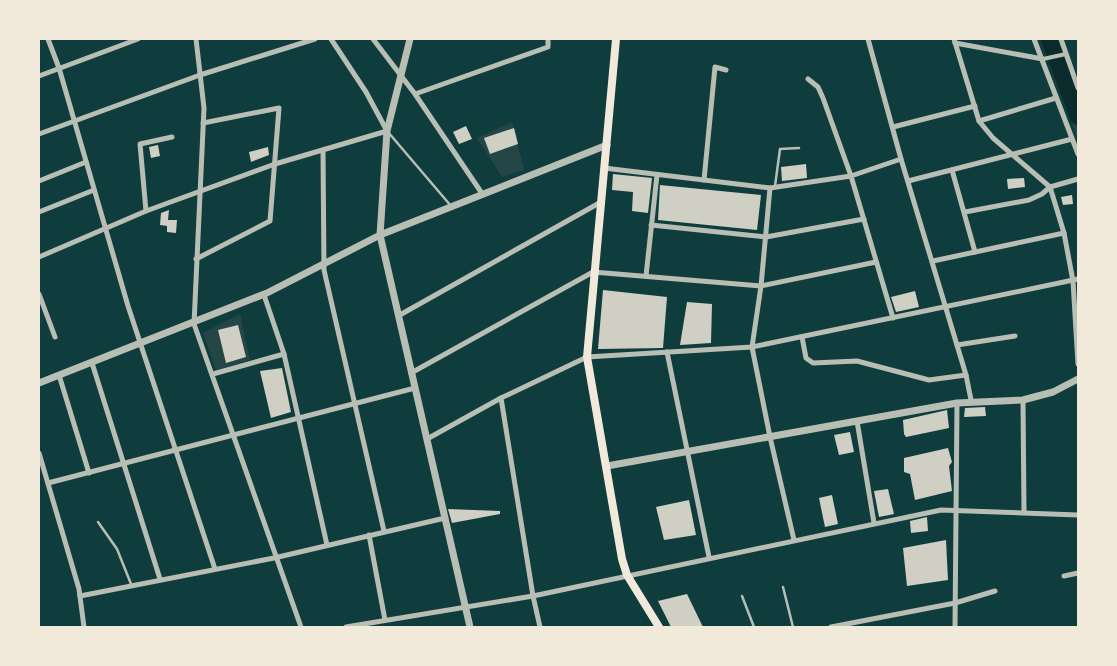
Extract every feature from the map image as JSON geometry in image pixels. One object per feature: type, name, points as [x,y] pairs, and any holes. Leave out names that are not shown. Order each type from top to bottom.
[{"type":"main road","points":[[616,39],[587,357],[622,559],[627,575],[659,627]]},
{"type":"street","points":[[48,39],[59,68],[141,344],[177,450],[214,569]]},
{"type":"street","points":[[39,76],[138,39]]},
{"type":"street","points":[[196,39],[204,108],[194,324],[301,627]]},
{"type":"street","points":[[39,134],[200,75],[315,39]]},
{"type":"street","points":[[331,39],[366,92],[387,131]]},
{"type":"street","points":[[374,39],[415,94],[483,195]]},
{"type":"street","points":[[410,39],[387,131],[380,236],[470,627]]},
{"type":"street","points":[[415,94],[548,47],[548,39]]},
{"type":"street","points":[[868,39],[901,159],[966,375],[971,400]]},
{"type":"street","points":[[1034,39],[1044,59],[1056,98],[1078,154]]},
{"type":"street","points":[[1061,39],[1078,88]]},
{"type":"street","points":[[1065,55],[1044,59],[954,41],[979,121],[1012,155],[1050,186],[1076,280],[1078,364]]},
{"type":"street","points":[[704,180],[715,67],[726,70]]},
{"type":"street","points":[[808,79],[818,87],[851,176],[893,318]]},
{"type":"street","points":[[979,121],[1056,98]]},
{"type":"street","points":[[893,127],[975,106]]},
{"type":"street","points":[[196,259],[270,221],[279,108],[203,123]]},
{"type":"street","points":[[39,257],[146,211],[275,164],[387,131]]},
{"type":"street","points":[[146,211],[140,144],[172,137]]},
{"type":"street","points":[[908,181],[1072,139]]},
{"type":"street","points":[[39,383],[194,324],[264,294],[380,236],[606,145]]},
{"type":"street","points":[[323,150],[324,264],[384,531]]},
{"type":"street","points":[[604,168],[773,188],[851,176],[901,159]]},
{"type":"street","points":[[39,182],[86,162]]},
{"type":"street","points":[[952,170],[975,252]]},
{"type":"street","points":[[646,276],[657,175]]},
{"type":"street","points":[[965,212],[1029,200],[1042,194],[1050,186],[1078,179]]},
{"type":"street","points":[[773,188],[752,347],[770,437],[794,540]]},
{"type":"street","points":[[39,212],[94,190]]},
{"type":"street","points":[[398,316],[601,202]]},
{"type":"street","points":[[652,225],[766,237],[864,219]]},
{"type":"street","points":[[933,261],[1064,234]]},
{"type":"street","points":[[411,373],[594,272],[761,286],[876,262]]},
{"type":"street","points":[[427,439],[501,398],[587,357],[752,347],[1076,280]]},
{"type":"street","points":[[39,294],[55,337]]},
{"type":"street","points":[[264,294],[284,354],[327,545]]},
{"type":"street","points":[[957,345],[1015,336]]},
{"type":"street","points":[[802,337],[806,358],[813,363],[857,361],[929,380],[966,375]]},
{"type":"street","points":[[667,352],[709,557]]},
{"type":"street","points":[[213,374],[284,354]]},
{"type":"street","points":[[92,363],[160,579]]},
{"type":"street","points":[[59,375],[89,473]]},
{"type":"street","points":[[607,466],[957,402],[971,400],[1023,400],[1053,392],[1078,379]]},
{"type":"street","points":[[48,483],[299,416],[415,388]]},
{"type":"street","points":[[501,398],[533,596],[540,627]]},
{"type":"street","points":[[1023,400],[1024,511]]},
{"type":"street","points":[[955,627],[958,509],[955,435],[957,402]]},
{"type":"street","points":[[856,421],[874,523]]},
{"type":"street","points":[[39,453],[80,596],[84,627]]},
{"type":"street","points":[[346,627],[533,596],[709,557],[941,510],[1024,511],[1078,515]]},
{"type":"street","points":[[80,596],[131,584],[276,557],[445,518]]},
{"type":"street","points":[[369,534],[385,620]]},
{"type":"street","points":[[1064,576],[1078,573]]},
{"type":"street","points":[[835,627],[955,603],[995,591]]},
{"type":"lane","points":[[387,131],[399,142],[453,208]]},
{"type":"lane","points":[[773,188],[780,150],[799,148]]},
{"type":"lane","points":[[98,522],[117,549],[131,584]]},
{"type":"lane","points":[[783,587],[793,627]]},
{"type":"lane","points":[[742,596],[754,627]]},
{"type":"shaded area","points":[[1042,39],[1059,39],[1078,95],[1078,140]]},
{"type":"shaded area","points":[[512,122],[524,170],[502,177],[477,138]]},
{"type":"shaded area","points":[[240,314],[250,360],[216,370],[203,333]]},
{"type":"building","points":[[466,126],[472,139],[459,144],[453,132]]},
{"type":"building","points":[[514,128],[518,144],[490,154],[484,138]]},
{"type":"building","points":[[158,145],[160,156],[151,158],[149,147]]},
{"type":"building","points":[[268,147],[269,155],[251,162],[249,152]]},
{"type":"building","points":[[806,164],[807,178],[782,181],[781,167]]},
{"type":"building","points":[[613,174],[652,178],[648,213],[632,211],[633,192],[612,190]]},
{"type":"building","points":[[1024,178],[1025,187],[1008,189],[1007,179]]},
{"type":"building","points":[[660,185],[761,195],[757,230],[658,220]]},
{"type":"building","points":[[1072,195],[1073,204],[1063,205],[1061,197]]},
{"type":"building","points":[[169,210],[168,220],[177,220],[176,233],[167,232],[167,226],[160,225],[161,213]]},
{"type":"building","points":[[603,290],[667,297],[663,348],[598,349]]},
{"type":"building","points":[[915,291],[919,307],[896,312],[891,297]]},
{"type":"building","points":[[687,302],[712,304],[711,343],[680,345]]},
{"type":"building","points":[[238,325],[246,357],[226,363],[218,330]]},
{"type":"building","points":[[282,368],[291,412],[271,418],[260,371]]},
{"type":"building","points":[[985,407],[986,416],[964,417],[965,408]]},
{"type":"building","points":[[947,410],[949,428],[906,437],[904,434],[903,420]]},
{"type":"building","points":[[850,432],[854,452],[839,455],[834,435]]},
{"type":"building","points":[[948,448],[952,462],[949,466],[952,491],[915,500],[910,474],[904,472],[904,458]]},
{"type":"building","points":[[888,489],[894,514],[879,517],[874,491]]},
{"type":"building","points":[[832,495],[838,524],[825,527],[819,498]]},
{"type":"building","points":[[689,500],[696,535],[664,540],[656,507]]},
{"type":"building","points":[[448,509],[500,511],[500,514],[452,523]]},
{"type":"building","points":[[927,517],[928,531],[911,533],[910,521]]},
{"type":"building","points":[[946,540],[948,580],[907,586],[903,548]]},
{"type":"building","points":[[687,594],[703,627],[671,627],[658,601]]},
{"type":"waterway","points":[[1049,39],[1078,117]]}]
